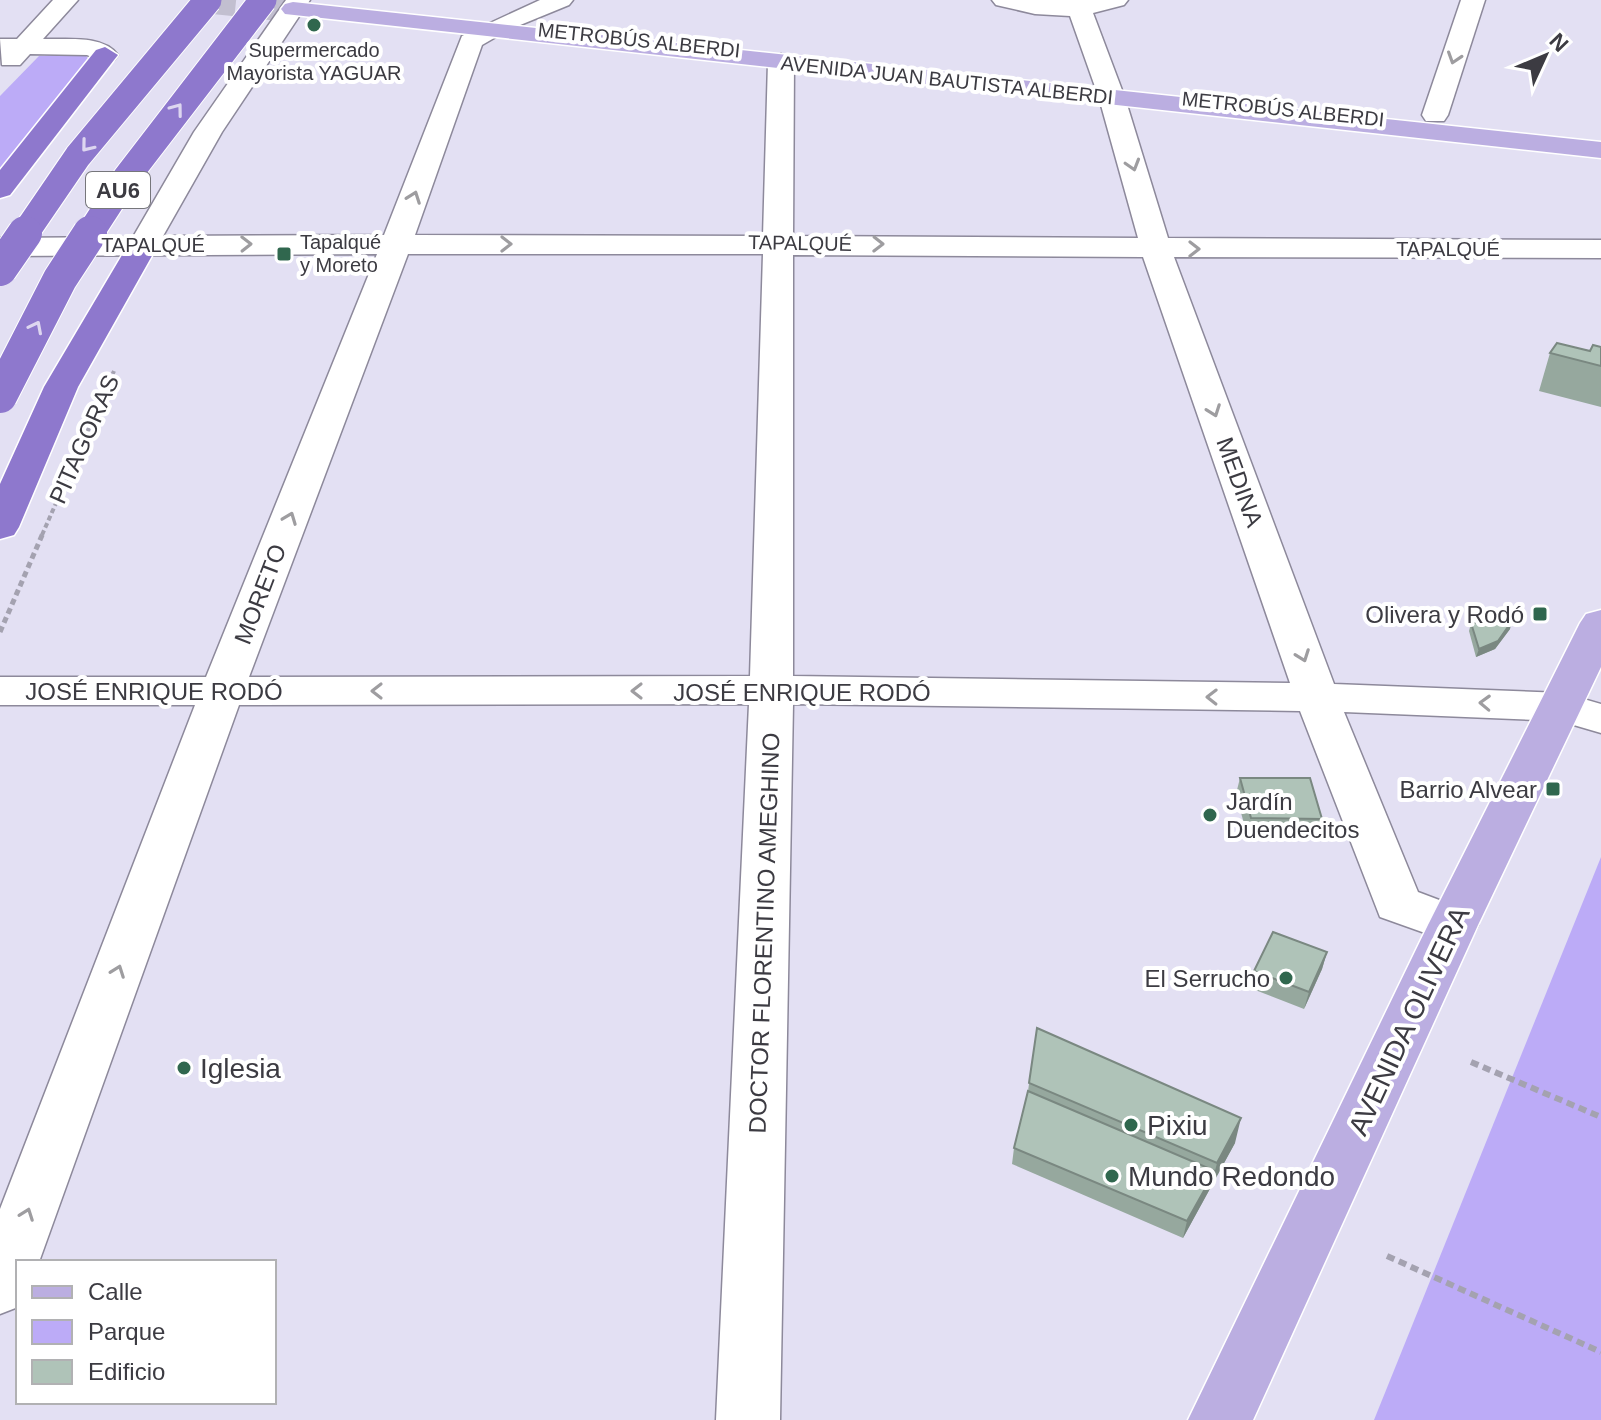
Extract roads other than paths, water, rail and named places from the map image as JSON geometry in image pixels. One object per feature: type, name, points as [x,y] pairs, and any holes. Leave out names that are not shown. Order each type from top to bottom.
[{"type":"highway","name":"AU6","points":[[0,269],[78,156],[208,0]]},
{"type":"highway","name":"AU6","points":[[0,396],[60,279],[126,178],[263,0]]},
{"type":"highway","points":[[0,189],[105,55]]},
{"type":"highway","points":[[0,527],[61,387],[143,245]]},
{"type":"main road","name":"AVENIDA JUAN BAUTISTA ALBERDI","points":[[331,0],[781,62],[1435,115],[1601,133]]},
{"type":"main road","name":"AVENIDA JUAN BAUTISTA ALBERDI","points":[[501,25],[1109,90],[1601,150]]},
{"type":"main road","name":"AVENIDA OLIVERA","points":[[1220,1420],[1453,925],[1582,713],[1601,623]]},
{"type":"street","points":[[0,73],[12,46],[66,0]]},
{"type":"street","name":"MORETO","points":[[0,1287],[222,692],[396,245],[471,41],[561,0]]},
{"type":"street","points":[[1004,0],[1040,9],[1116,0]]},
{"type":"street","points":[[1435,115],[1473,0]]},
{"type":"street","points":[[143,245],[208,132],[296,4],[501,25]]},
{"type":"street","name":"MEDINA","points":[[1078,5],[1109,90],[1156,249],[1318,698],[1398,904],[1453,925]]},
{"type":"street","points":[[12,46],[92,48],[105,55]]},
{"type":"street","name":"DOCTOR FLORENTINO AMEGHINO","points":[[748,1420],[771,691],[781,62]]},
{"type":"street","name":"METROBÚS ALBERDI","points":[[1109,90],[1601,142]]},
{"type":"street","name":"TAPALQUÉ","points":[[0,247],[778,242],[1156,249],[1601,249]]},
{"type":"street","name":"JOSÉ ENRIQUE RODÓ","points":[[0,691],[771,691],[1318,698],[1582,713]]},
{"type":"tunnel","points":[[209,0],[293,9]]},
{"type":"tunnel","points":[[267,0],[297,3]]},
{"type":"place","name":"Supermercado Mayorista YAGUAR","points":[[314,25]]},
{"type":"place","name":"Tapalqué y Moreto","points":[[284,254]]},
{"type":"place","name":"Olivera y Rodó","points":[[1540,614]]},
{"type":"place","name":"Barrio Alvear","points":[[1553,789]]},
{"type":"place","name":"Jardín Duendecitos","points":[[1210,815]]},
{"type":"place","name":"El Serrucho","points":[[1286,978]]},
{"type":"place","name":"Iglesia","points":[[184,1068]]},
{"type":"place","name":"Pixiu","points":[[1131,1125]]},
{"type":"place","name":"Mundo Redondo","points":[[1112,1176]]}]
